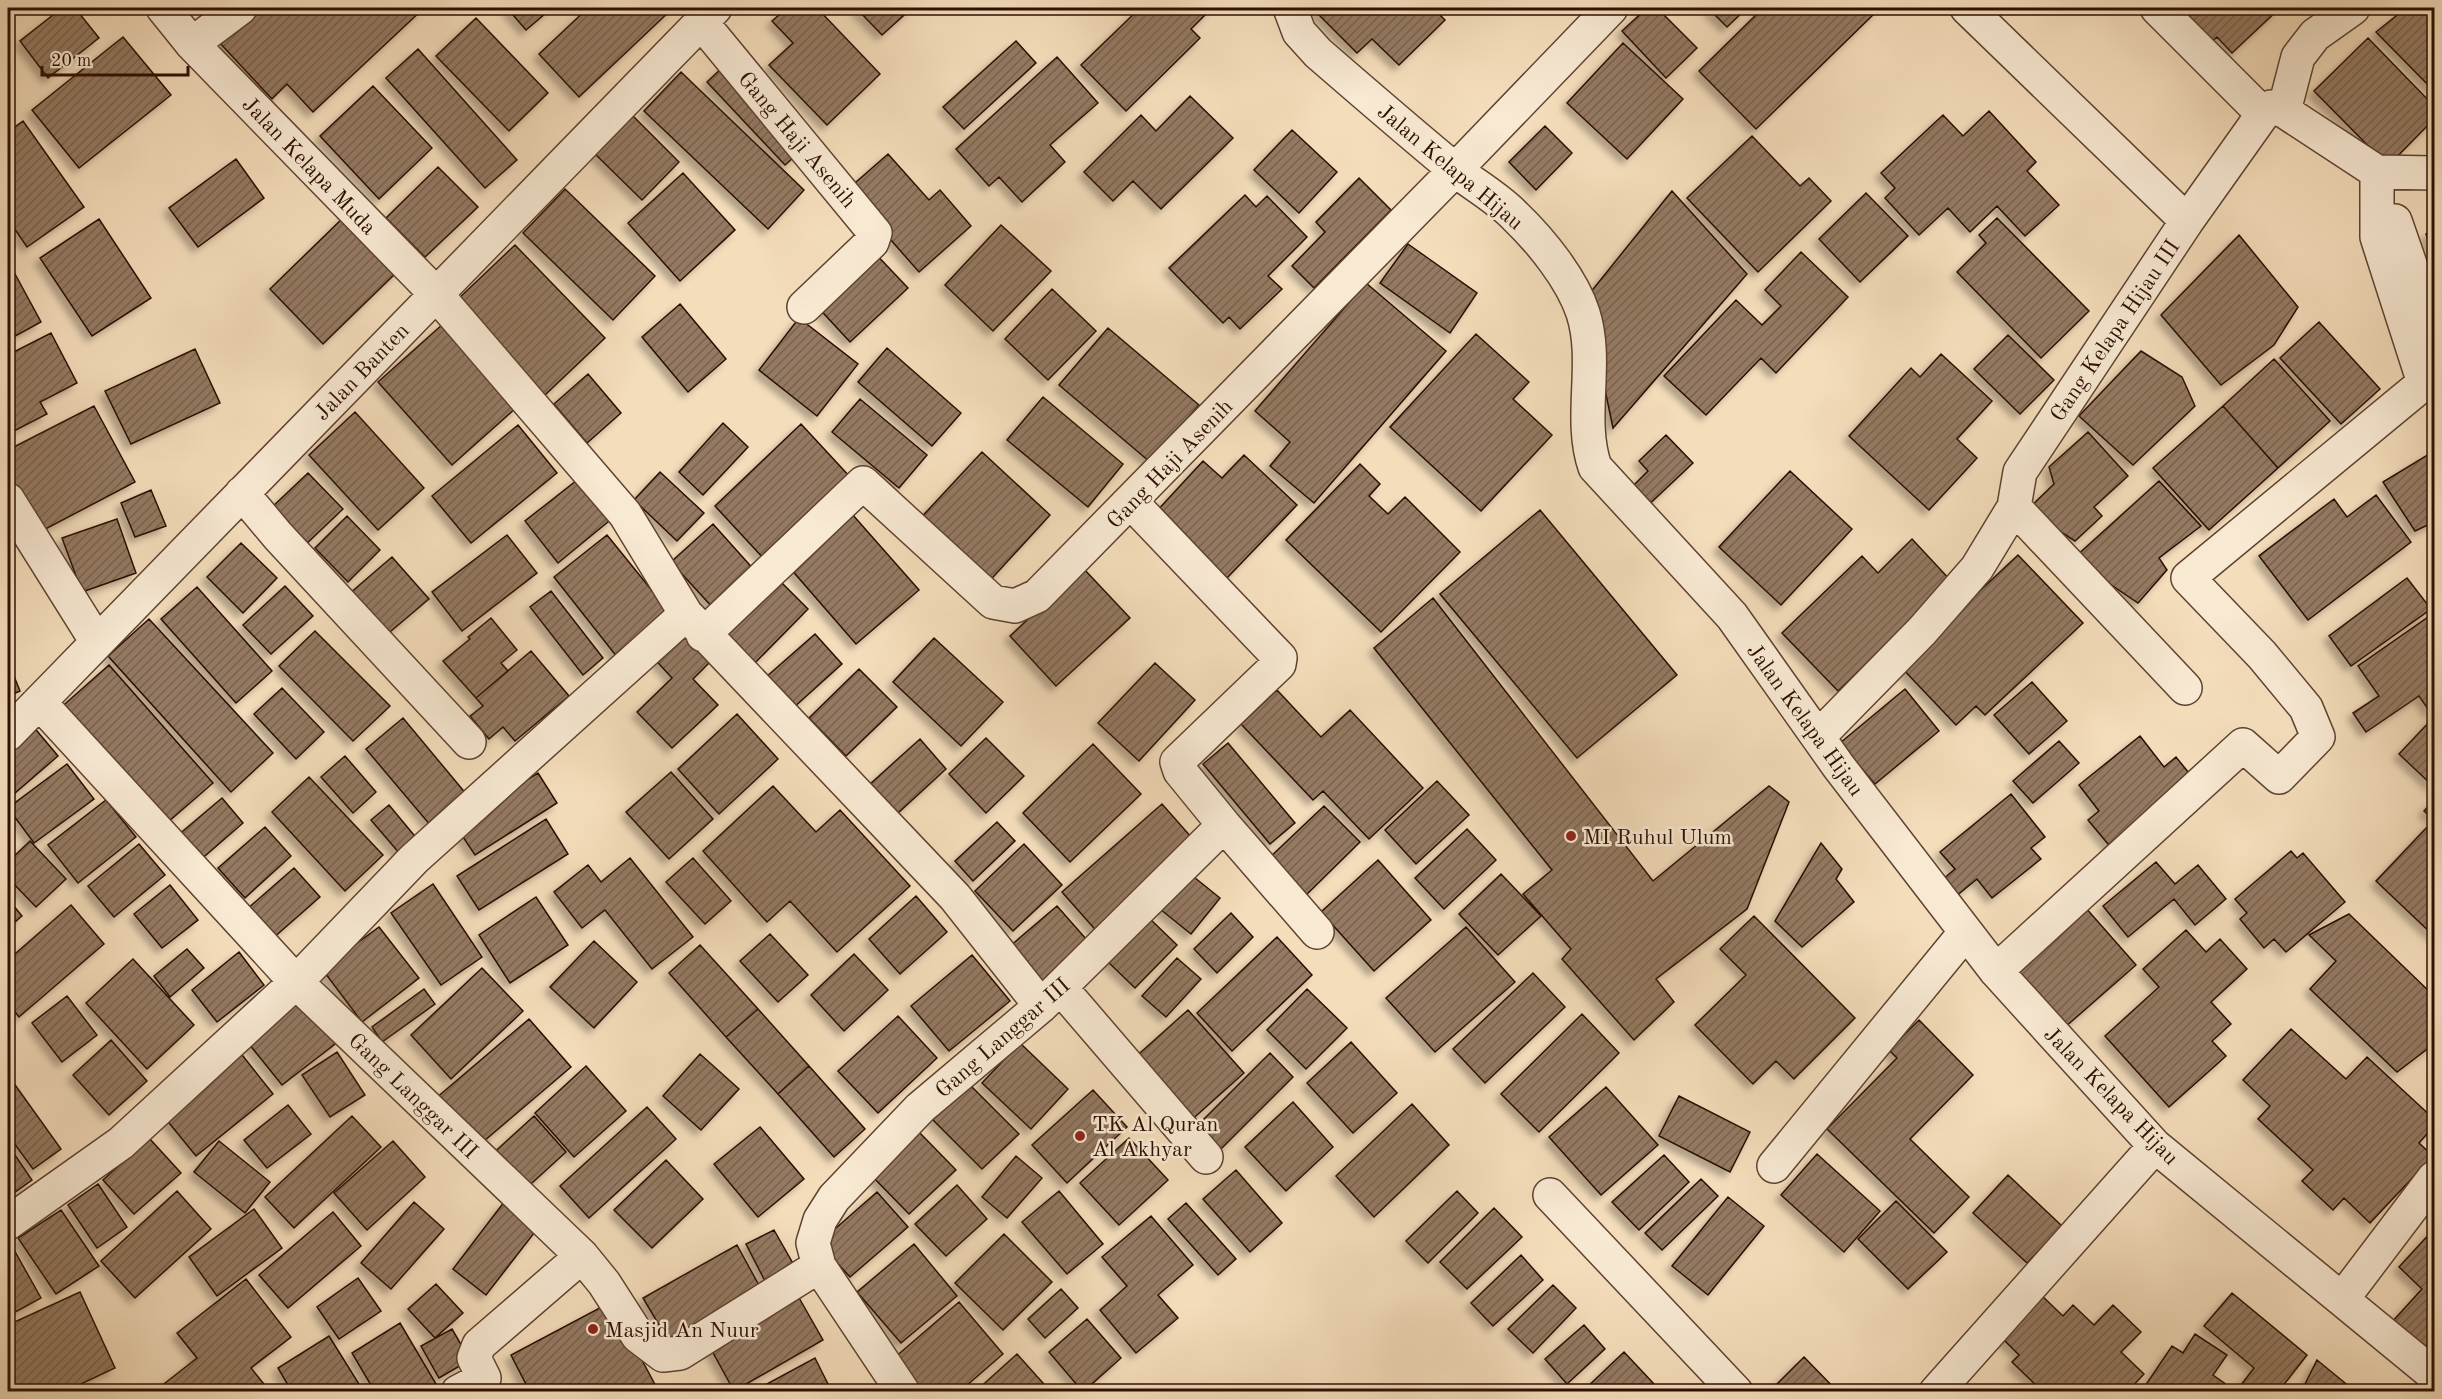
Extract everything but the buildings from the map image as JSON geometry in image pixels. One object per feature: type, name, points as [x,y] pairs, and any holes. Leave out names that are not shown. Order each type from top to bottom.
[{"type":"street","name":"Jalan Kelapa Muda","points":[[163,8],[192,44],[436,294],[625,514],[694,625],[1206,1157]]},
{"type":"street","points":[[192,44],[240,8]]},
{"type":"street","name":"Jalan Kelapa Hijau","points":[[1290,8],[1299,32],[1318,53],[1455,170],[1515,215],[1561,270],[1583,314],[1590,355],[1588,418],[1592,456],[1596,467],[1732,616],[1818,737],[1965,933],[2155,1146],[2434,1375]]},
{"type":"street","name":"Gang Haji Asenih","points":[[694,625],[863,483],[993,602],[1015,606],[1037,596],[1611,8]]},
{"type":"street","points":[[1967,8],[2187,221]]},
{"type":"street","points":[[2157,8],[2273,113],[2377,172],[2434,173]]},
{"type":"street","points":[[2273,113],[2298,57],[2315,36],[2353,8]]},
{"type":"street","name":"Gang Haji Asenih","points":[[708,15],[875,233],[872,242],[804,307]]},
{"type":"street","name":"Jalan Banten","points":[[8,734],[708,15]]},
{"type":"street","name":"Gang Kelapa Hijau III","points":[[2014,507],[2020,472],[2187,221],[2273,113]]},
{"type":"street","points":[[2377,172],[2434,333]]},
{"type":"street","points":[[1996,970],[2243,745],[2279,777],[2318,737],[2306,708],[2262,656],[2188,578],[2424,383],[2377,237],[2377,172]]},
{"type":"street","points":[[242,493],[278,536],[469,742]]},
{"type":"street","points":[[8,500],[97,642]]},
{"type":"street","points":[[1131,502],[1280,658],[1279,664],[1177,762],[1180,771],[1224,825],[1317,932]]},
{"type":"street","points":[[1818,737],[1922,631],[1977,568],[2014,507],[2185,688]]},
{"type":"street","points":[[8,1223],[121,1143],[296,982],[414,859],[694,625]]},
{"type":"street","name":"Gang Langgar III","points":[[39,702],[296,982],[582,1256],[604,1283],[638,1336],[663,1355],[680,1353],[819,1266]]},
{"type":"street","name":"Gang Langgar III","points":[[903,1392],[819,1266],[813,1243],[820,1220],[834,1198],[920,1108],[1050,997],[1224,825]]},
{"type":"street","points":[[1774,1166],[1965,933]]},
{"type":"street","points":[[1936,1392],[2155,1146]]},
{"type":"street","points":[[2343,1298],[2434,1178]]},
{"type":"street","points":[[1550,1195],[1736,1392]]},
{"type":"street","points":[[458,1392],[484,1378],[474,1358],[479,1345],[582,1256]]},
{"type":"place","name":"MI Ruhul Ulum","points":[[1571,836]]},
{"type":"place","name":"TK Al Quran Al Akhyar","points":[[1080,1136]]},
{"type":"place","name":"Masjid An Nuur","points":[[593,1329]]}]
